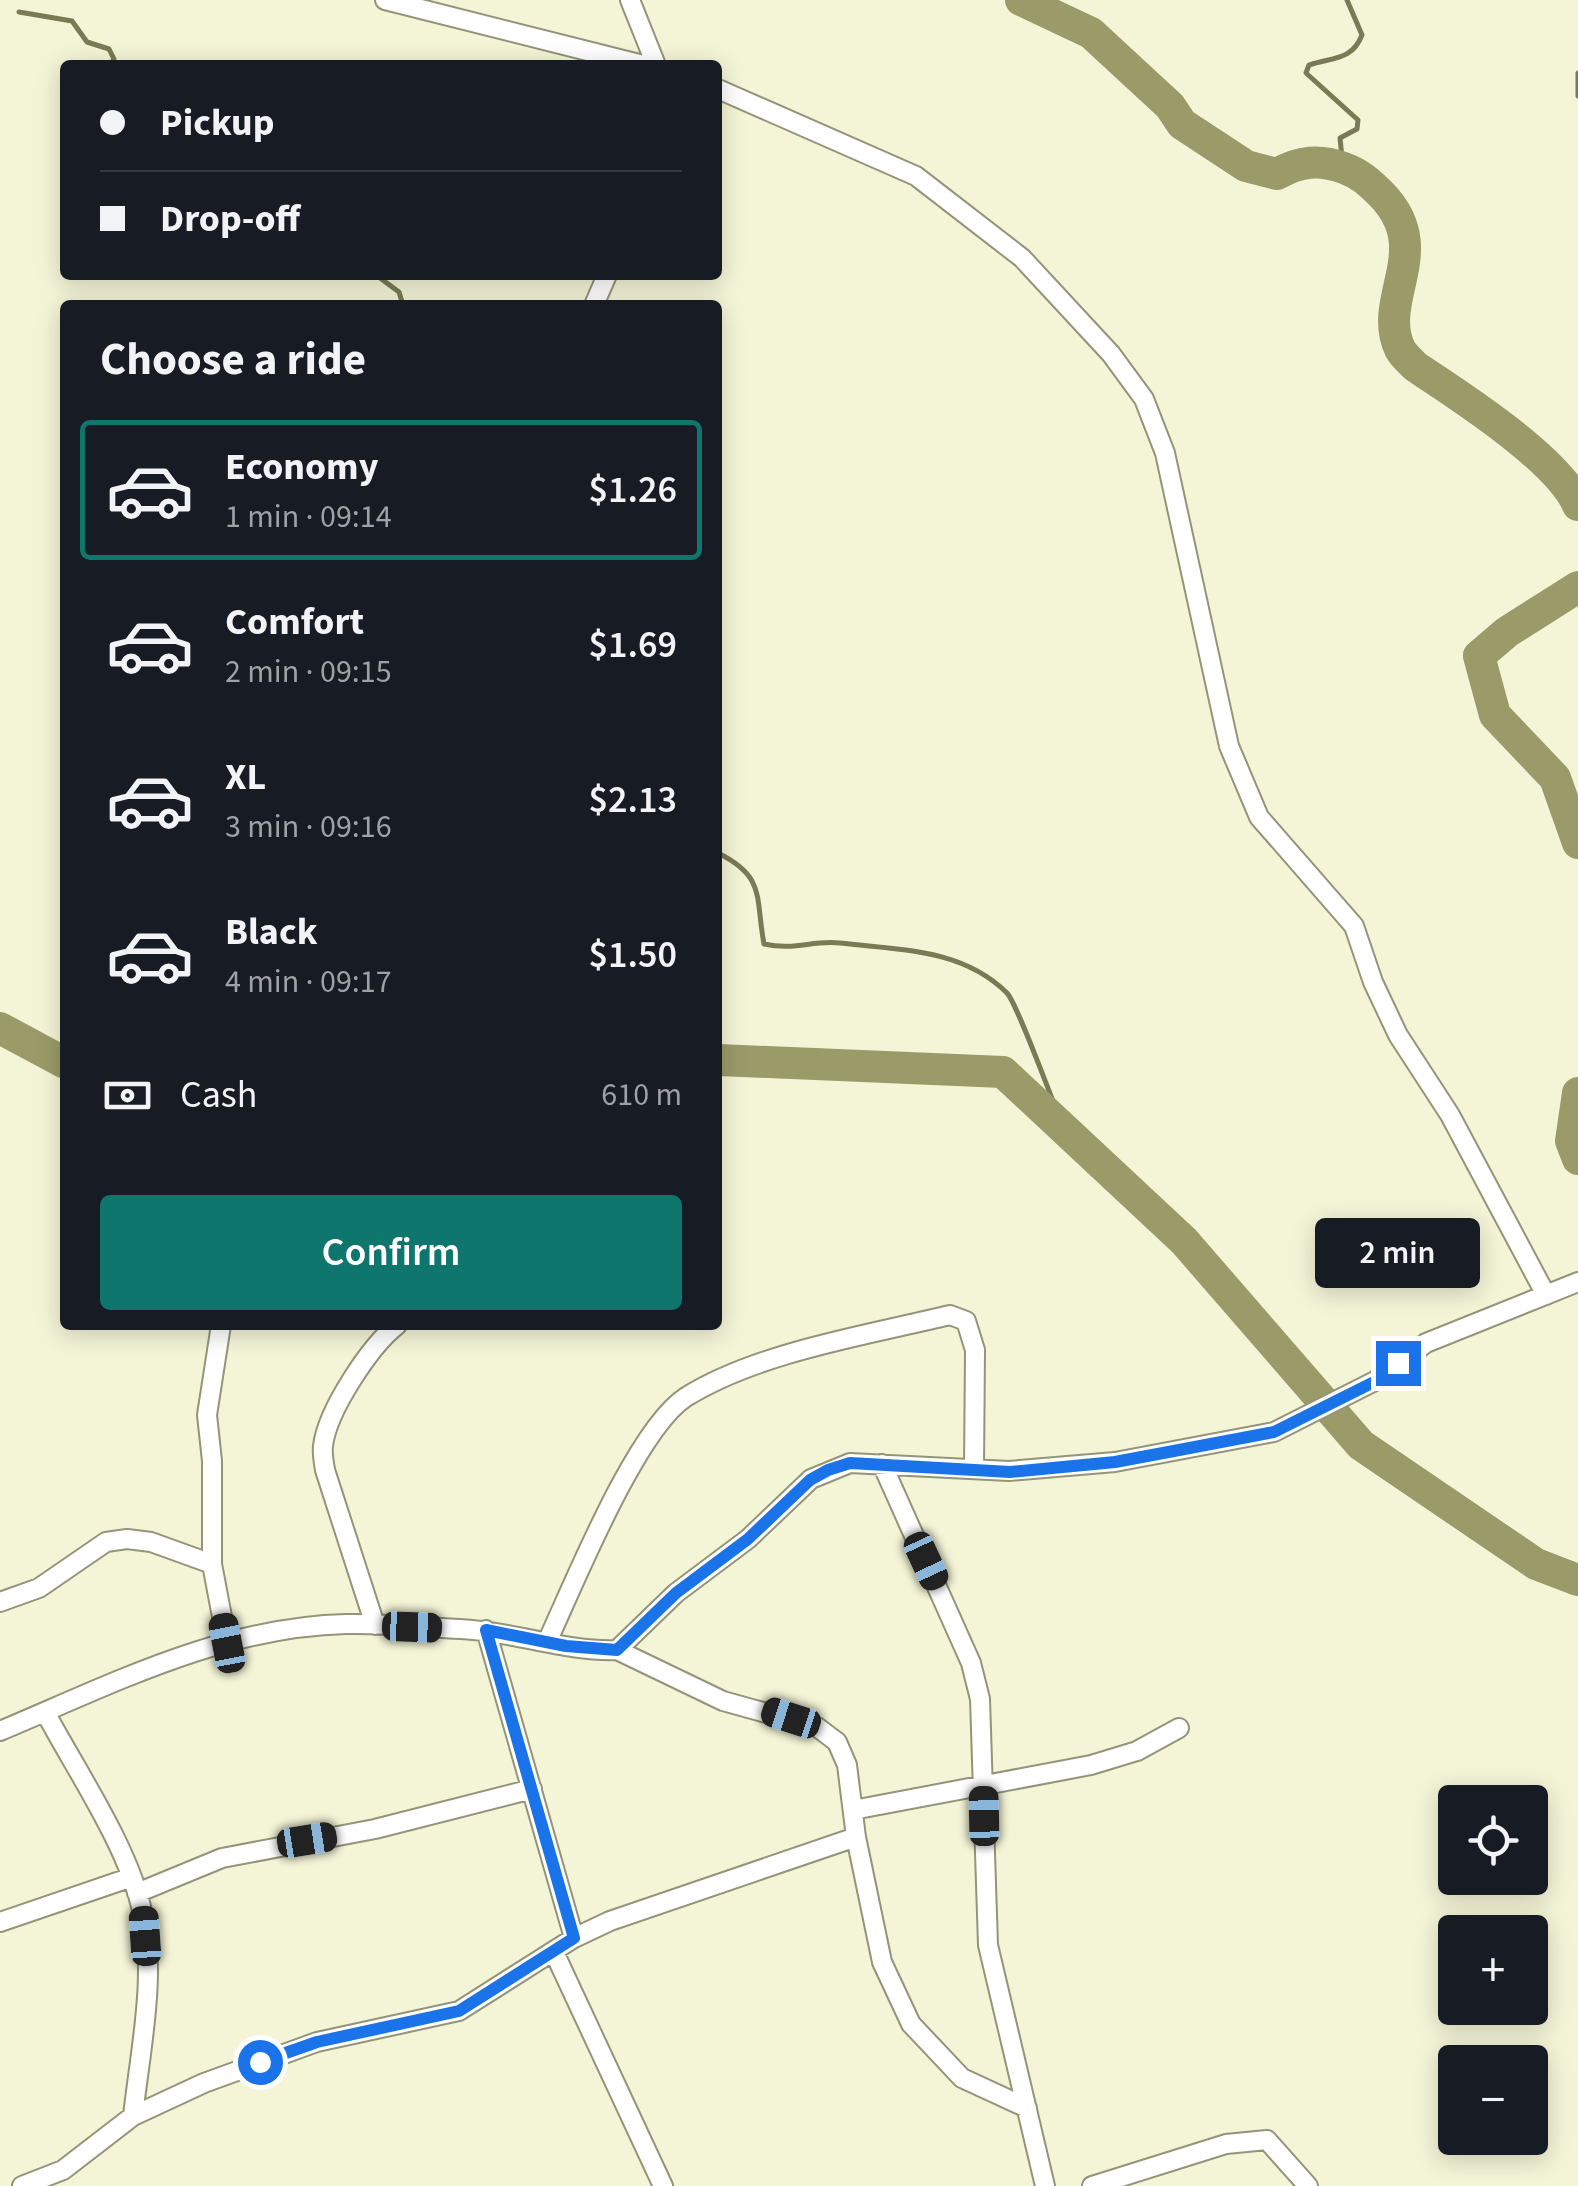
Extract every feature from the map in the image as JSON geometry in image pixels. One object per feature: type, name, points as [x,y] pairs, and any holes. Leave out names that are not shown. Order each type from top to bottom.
[{"type":"street","points":[[385,0],[623,60]]},
{"type":"street","points":[[630,0],[654,60]]},
{"type":"street","points":[[722,91],[916,176],[1022,258],[1111,354],[1144,399],[1164,454],[1229,746],[1252,802],[1259,816],[1354,926],[1373,982],[1398,1036],[1450,1115],[1546,1296]]},
{"type":"street","points":[[617,1650],[676,1593],[748,1539],[810,1480],[850,1463],[1010,1472],[1115,1462],[1274,1432],[1376,1381],[1426,1343],[1578,1282]]},
{"type":"street","points":[[547,1642],[624,1477],[665,1418],[684,1398],[776,1358],[950,1315],[966,1322],[975,1350],[974,1469]]},
{"type":"street","points":[[220,1330],[207,1415],[212,1460],[212,1564],[227,1643]]},
{"type":"street","points":[[375,1625],[325,1470],[323,1444],[340,1403],[376,1341],[390,1330]]},
{"type":"street","points":[[882,1464],[971,1663],[980,1698],[988,1945],[1045,2186]]},
{"type":"street","points":[[0,1602],[39,1588],[106,1542],[152,1542],[212,1564]]},
{"type":"street","points":[[0,1731],[140,1668],[227,1643],[344,1624],[486,1630],[617,1650],[723,1700],[817,1727],[837,1742],[847,1765],[856,1837],[882,1962],[911,2024],[962,2078],[1027,2108]]},
{"type":"street","points":[[486,1630],[574,1938]]},
{"type":"street","points":[[45,1712],[135,1885],[143,1913],[147,1959],[132,2116]]},
{"type":"street","points":[[852,1810],[1092,1765],[1137,1752],[1179,1728]]},
{"type":"street","points":[[0,1922],[222,1858],[376,1828],[532,1789]]},
{"type":"street","points":[[22,2186],[64,2178],[132,2116],[204,2083],[317,2042],[459,2011],[574,1938],[610,1921],[856,1837]]},
{"type":"street","points":[[554,1952],[662,2186]]},
{"type":"street","points":[[1092,2186],[1226,2144],[1267,2140],[1308,2186]]},
{"type":"waterway","points":[[1021,0],[1091,33],[1170,106],[1182,124],[1246,166],[1277,174],[1302,164],[1326,163],[1350,170],[1381,194],[1397,215],[1404,235],[1405,254],[1395,311],[1401,351],[1416,367],[1530,449],[1567,487],[1578,505]]},
{"type":"waterway","points":[[1343,168],[1340,138],[1357,129],[1358,120],[1306,73],[1309,65],[1347,54],[1358,43],[1362,35],[1347,0]]},
{"type":"waterway","points":[[19,12],[72,21],[87,42],[109,49],[113,60]]},
{"type":"waterway","points":[[1578,73],[1578,96]]},
{"type":"waterway","points":[[383,280],[399,292],[401,300]]},
{"type":"waterway","points":[[1578,587],[1507,632],[1479,656],[1495,715],[1555,778],[1578,843]]},
{"type":"waterway","points":[[722,855],[744,871],[756,890],[764,944],[830,942],[906,950],[950,959],[989,978],[1012,1001],[1064,1129]]},
{"type":"waterway","points":[[0,1028],[60,1060]]},
{"type":"waterway","points":[[722,1060],[1003,1072],[1184,1241],[1361,1445],[1536,1564],[1578,1580]]},
{"type":"waterway","points":[[1578,1093],[1571,1141],[1578,1159]]},
{"type":"route","points":[[260,2062],[317,2042],[459,2011],[496,1992],[574,1938],[486,1630],[596,1651],[617,1650],[676,1593],[748,1539],[810,1480],[850,1463],[1010,1472],[1115,1462],[1274,1432],[1376,1381],[1398,1363]]}]
